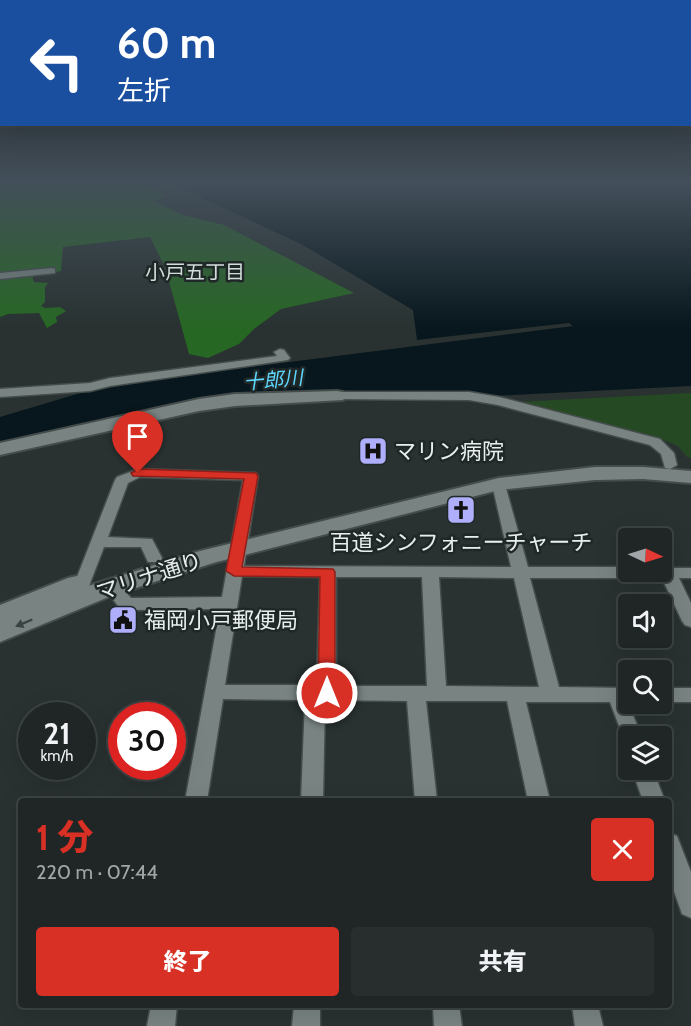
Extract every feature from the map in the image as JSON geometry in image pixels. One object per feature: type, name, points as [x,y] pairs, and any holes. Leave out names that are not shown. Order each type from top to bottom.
[{"type":"street","points":[[0,276],[52,271]]},
{"type":"street","points":[[0,393],[90,387],[110,382],[284,358],[280,352]]},
{"type":"street","points":[[0,449],[199,405],[257,399],[338,396],[464,399],[592,429],[620,433],[663,447],[681,467]]},
{"type":"street","name":"マリナ通り","points":[[0,633],[112,587],[240,541],[484,477],[538,466],[587,462],[681,467]]},
{"type":"street","name":"マリナ通り","points":[[0,615],[83,582],[154,558],[499,484],[598,472],[691,477]]},
{"type":"street","points":[[83,582],[122,480],[138,473],[251,476],[196,798]]},
{"type":"street","points":[[499,484],[551,695]]},
{"type":"street","points":[[99,542],[146,542],[154,558]]},
{"type":"street","points":[[234,571],[618,573]]},
{"type":"street","points":[[312,798],[328,572]]},
{"type":"street","points":[[430,573],[437,694]]},
{"type":"street","points":[[672,573],[691,573]]},
{"type":"street","points":[[672,579],[686,600],[691,621]]},
{"type":"street","points":[[112,587],[124,602],[130,604],[228,603]]},
{"type":"street","points":[[213,692],[618,695]]},
{"type":"street","points":[[416,694],[426,798]]},
{"type":"street","points":[[515,694],[538,798]]},
{"type":"street","points":[[672,695],[691,695]]},
{"type":"street","points":[[647,780],[653,798]]},
{"type":"street","points":[[672,852],[691,906]]},
{"type":"street","points":[[161,1026],[164,1008]]},
{"type":"street","points":[[306,1026],[307,1008]]},
{"type":"street","points":[[446,1008],[448,1026]]},
{"type":"street","points":[[586,1008],[589,1026]]},
{"type":"green space","points":[[0,232],[237,232],[354,293],[281,309],[254,329],[239,344],[208,358],[189,354],[165,267],[150,237],[63,247],[61,271],[32,276],[34,282],[48,283],[45,287],[45,302],[41,306],[60,307],[66,311],[56,317],[57,322],[47,328],[39,313],[8,314],[0,317]]},
{"type":"green space","points":[[691,393],[691,458],[687,457],[678,446],[654,436],[517,402]]},
{"type":"water","name":"十郎川","points":[[275,232],[691,232],[691,386],[491,396],[464,392],[268,394],[206,400],[0,443],[0,417],[107,385],[573,326],[569,323],[417,340],[413,310],[301,244]]},
{"type":"place","name":"マリン病院","points":[[373,451]]},
{"type":"place","name":"百道シンフォニーチャーチ","points":[[461,510]]},
{"type":"place","name":"福岡小戸郵便局","points":[[123,620]]},
{"type":"district","name":"小戸五丁目","points":[[195,272]]},
{"type":"route","points":[[138,473],[251,476],[234,571],[328,572],[327,693]]}]
